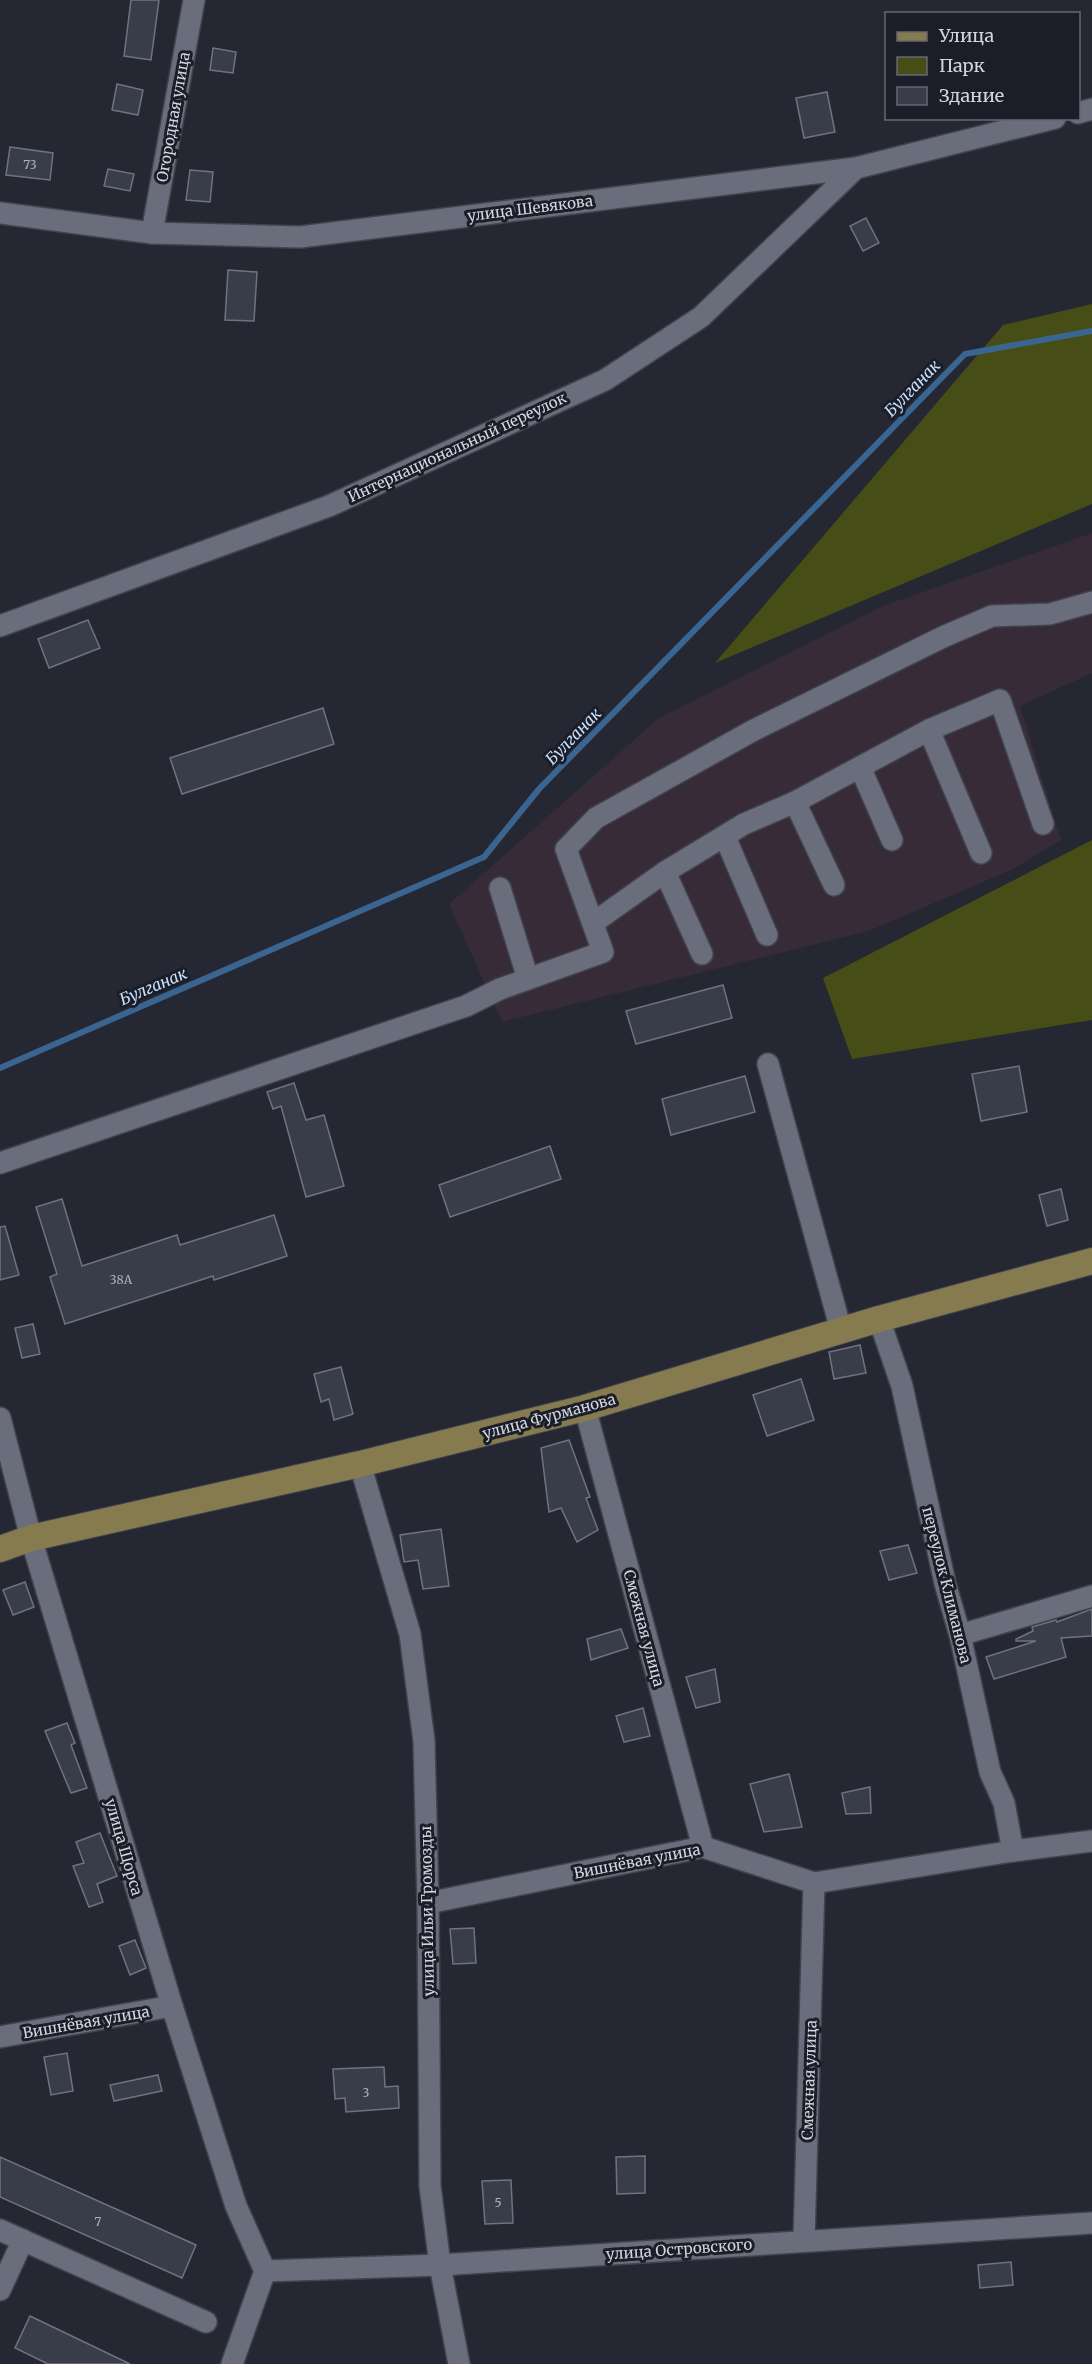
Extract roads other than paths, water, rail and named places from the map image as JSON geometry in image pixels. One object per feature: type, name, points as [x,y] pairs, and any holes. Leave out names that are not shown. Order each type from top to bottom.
[{"type":"main road","name":"улица Фурманова","points":[[0,1549],[31,1538],[360,1464],[585,1408],[841,1330],[1092,1261]]},
{"type":"street","name":"Огородная улица","points":[[152,233],[194,0]]},
{"type":"street","name":"улица Шевякова","points":[[0,213],[152,233],[300,237],[856,168],[1047,120]]},
{"type":"street","name":"Интернациональный переулок","points":[[0,626],[329,506],[605,380],[700,317],[856,168]]},
{"type":"street","points":[[0,1163],[466,1006],[528,979],[603,952],[566,849],[596,818],[754,730],[945,636],[992,616],[1050,614],[1092,602]]},
{"type":"street","points":[[593,923],[665,872],[744,824],[795,802],[929,730],[1000,700],[1043,824]]},
{"type":"street","points":[[929,730],[981,853]]},
{"type":"street","points":[[860,767],[892,840]]},
{"type":"street","points":[[795,802],[834,885]]},
{"type":"street","points":[[725,837],[767,935]]},
{"type":"street","points":[[665,872],[702,954]]},
{"type":"street","points":[[500,888],[528,979]]},
{"type":"street","points":[[768,1064],[841,1330]]},
{"type":"street","name":"переулок Климанова","points":[[879,1319],[902,1386],[945,1583],[960,1635],[990,1772],[1004,1803],[1013,1851]]},
{"type":"street","name":"Смежная улица","points":[[585,1408],[703,1847]]},
{"type":"street","name":"улица Щорса","points":[[0,1418],[31,1538],[172,2006],[236,2206],[265,2271]]},
{"type":"street","name":"улица Ильи Громозды","points":[[360,1464],[410,1634],[424,1741],[428,1903],[430,2186],[440,2265],[459,2364]]},
{"type":"street","points":[[960,1635],[1092,1596]]},
{"type":"street","name":"Вишнёвая улица","points":[[428,1903],[703,1847],[814,1883],[1013,1851],[1092,1841]]},
{"type":"street","name":"Смежная улица","points":[[804,2241],[814,1883]]},
{"type":"street","name":"Вишнёвая улица","points":[[0,2037],[172,2006]]},
{"type":"street","name":"улица Островского","points":[[265,2271],[440,2265],[1092,2223]]},
{"type":"street","points":[[0,2230],[206,2322]]},
{"type":"street","points":[[0,2290],[23,2240]]},
{"type":"street","points":[[232,2364],[265,2271]]},
{"type":"waterway","name":"Булганак","points":[[0,1068],[484,857],[539,789],[965,354],[1092,331]]}]
